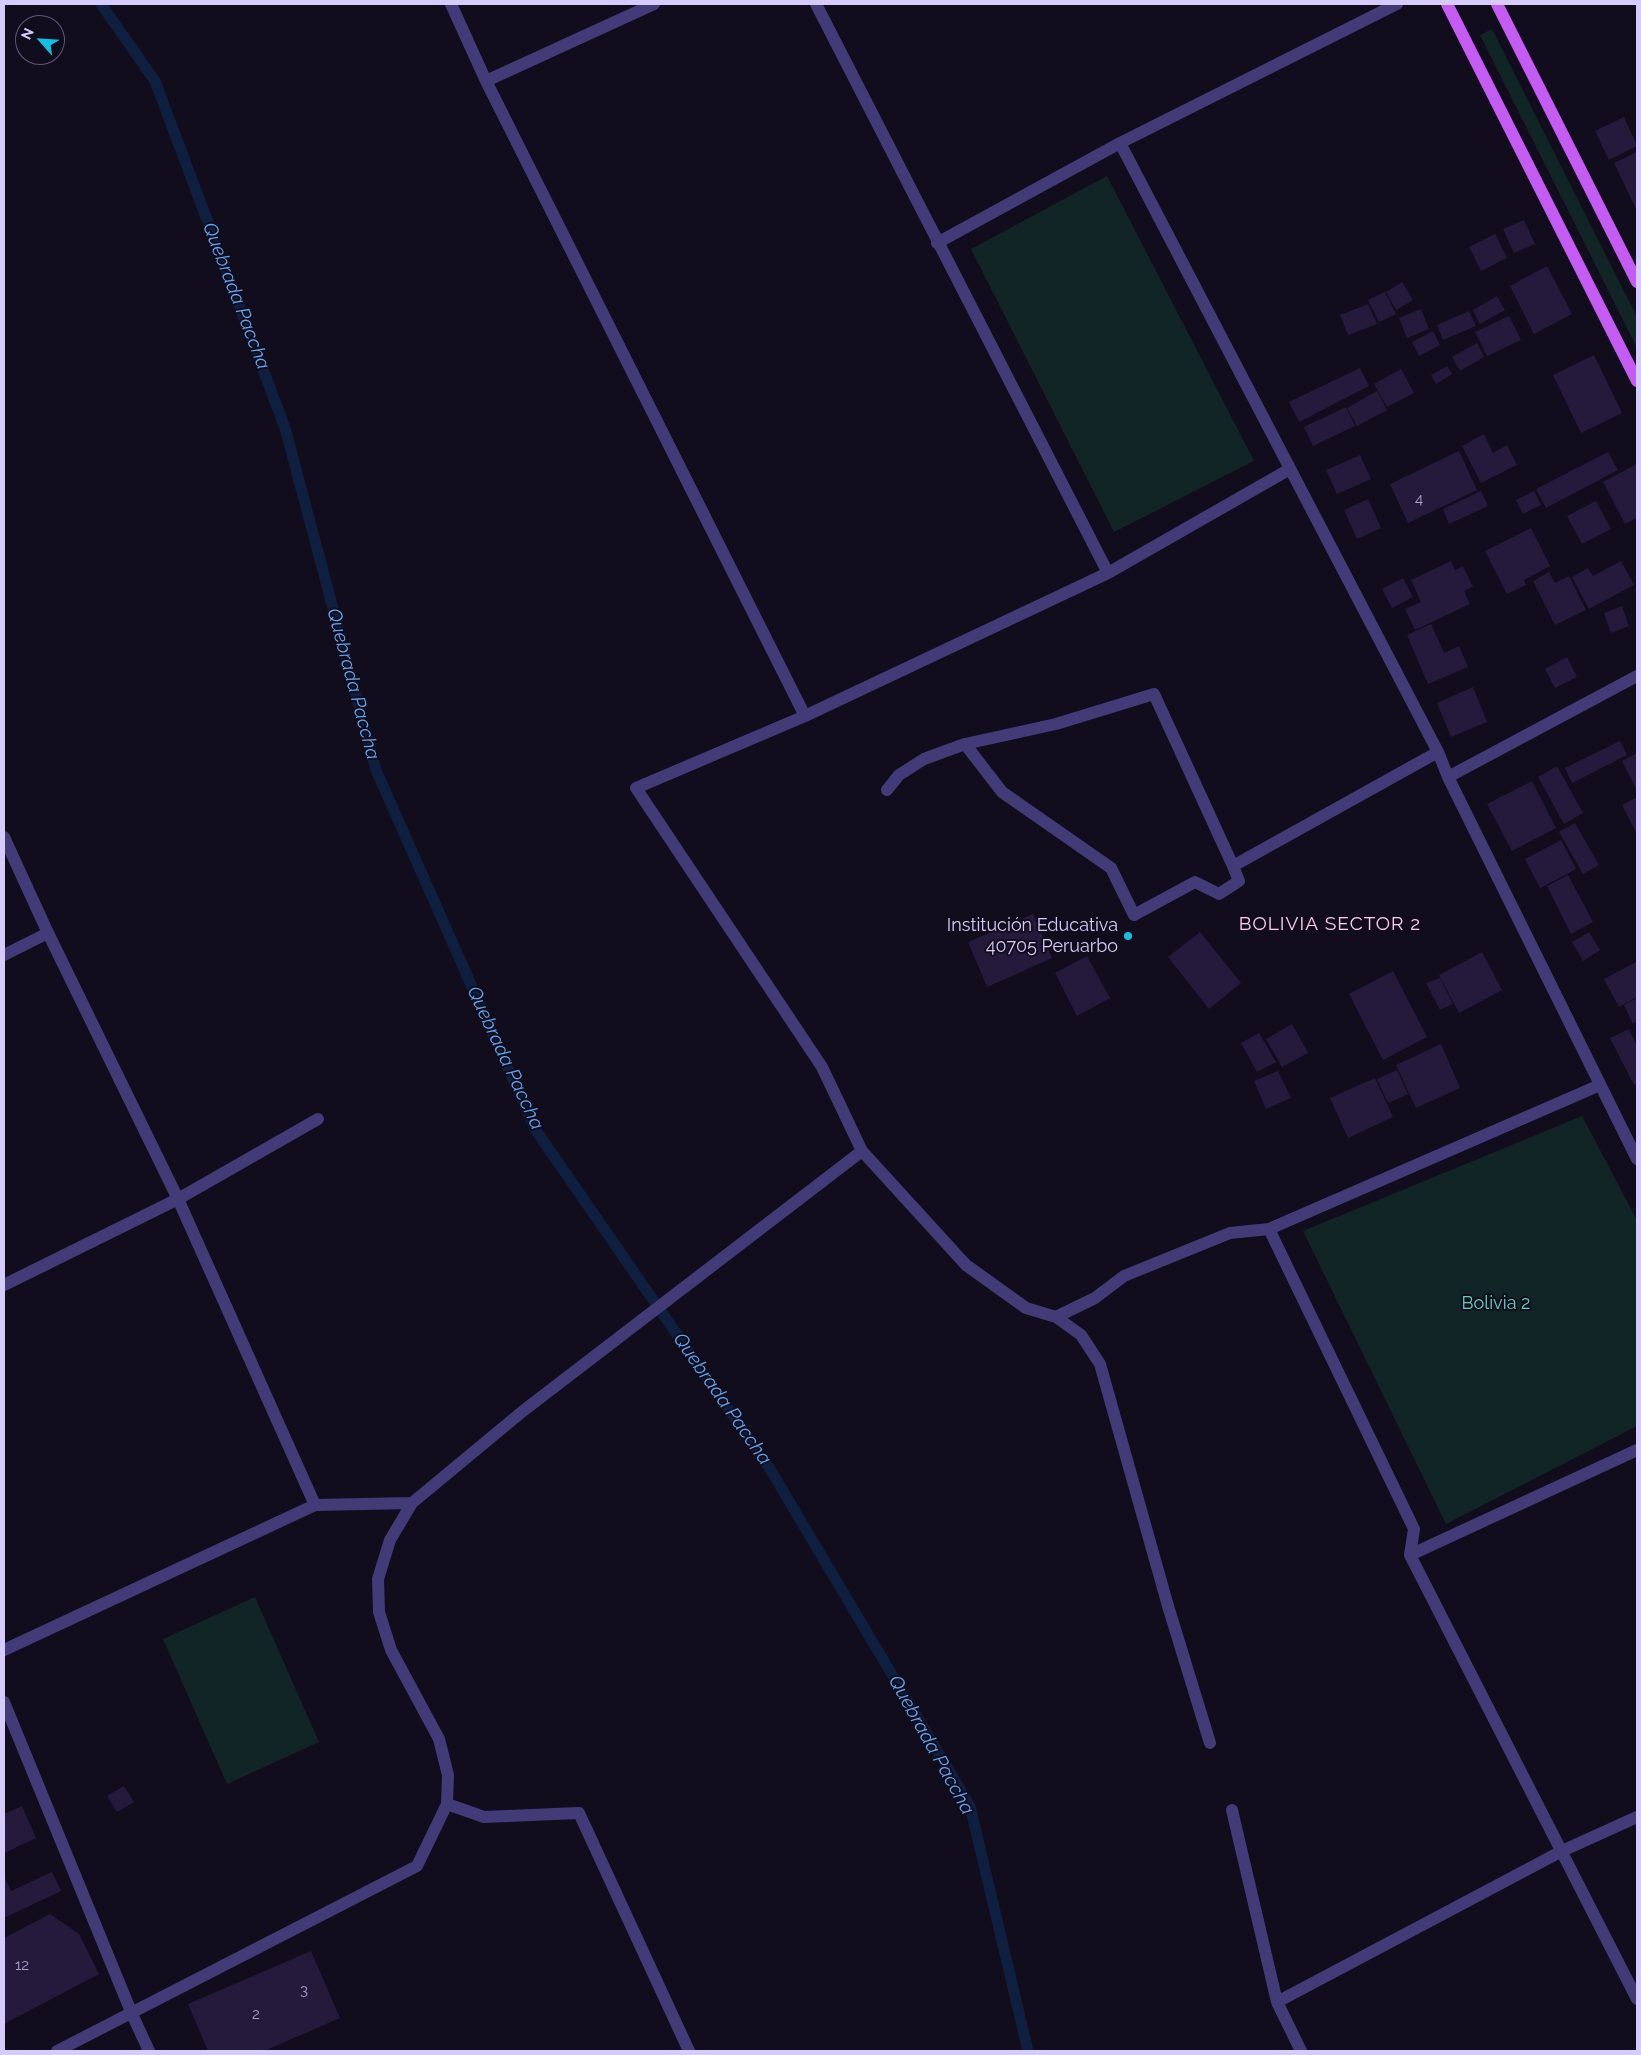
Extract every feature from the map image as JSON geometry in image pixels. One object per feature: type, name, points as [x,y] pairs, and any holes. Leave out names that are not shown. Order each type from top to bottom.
[{"type":"main road","points":[[1447,4],[1637,381]]},
{"type":"main road","points":[[1497,4],[1637,282]]},
{"type":"street","points":[[451,4],[486,81],[805,716]]},
{"type":"street","points":[[486,81],[654,4]]},
{"type":"street","points":[[816,4],[1108,573]]},
{"type":"street","points":[[937,243],[1120,143],[1397,4]]},
{"type":"street","points":[[1120,143],[1438,752],[1448,777],[1637,1160]]},
{"type":"street","points":[[1210,1743],[1168,1606],[1100,1364],[1081,1335],[1056,1317],[1026,1308],[966,1265],[862,1151],[822,1067],[636,788],[805,716],[1108,573],[1290,469]]},
{"type":"street","points":[[1448,777],[1637,676]]},
{"type":"street","points":[[887,790],[899,774],[924,759],[966,744],[1056,724],[1154,694],[1234,866],[1239,881],[1219,894],[1195,882],[1134,915],[1111,868],[1002,792],[966,744]]},
{"type":"street","points":[[1234,866],[1438,752]]},
{"type":"street","points":[[4,837],[48,933],[178,1199],[315,1505]]},
{"type":"street","points":[[4,955],[48,933]]},
{"type":"street","points":[[1056,1317],[1095,1298],[1124,1276],[1230,1233],[1269,1229],[1600,1085]]},
{"type":"street","points":[[4,1285],[178,1199],[318,1119]]},
{"type":"street","points":[[57,2051],[417,1866],[447,1804],[448,1775],[439,1739],[391,1650],[379,1612],[378,1579],[390,1540],[412,1502],[523,1410],[862,1151]]},
{"type":"street","points":[[1269,1229],[1414,1529],[1410,1555],[1637,1998]]},
{"type":"street","points":[[1410,1555],[1637,1450]]},
{"type":"street","points":[[4,1650],[315,1505],[412,1502]]},
{"type":"street","points":[[4,1702],[132,2014],[149,2051]]},
{"type":"street","points":[[447,1804],[484,1817],[579,1813],[689,2051]]},
{"type":"street","points":[[1232,1810],[1277,2002],[1302,2051]]},
{"type":"street","points":[[1277,2002],[1562,1851],[1637,1817]]},
{"type":"green space","points":[[1492,29],[1637,317],[1637,348],[1480,35]]},
{"type":"green space","points":[[1107,176],[1254,461],[1114,532],[971,249]]},
{"type":"green space","name":"Bolivia 2","points":[[1582,1116],[1637,1220],[1637,1426],[1446,1524],[1303,1231]]},
{"type":"green space","points":[[255,1597],[319,1742],[227,1784],[163,1639]]},
{"type":"building","points":[[1624,117],[1637,146],[1609,160],[1595,131]]},
{"type":"building","points":[[1637,152],[1637,211],[1614,163]]},
{"type":"building","points":[[1524,220],[1535,244],[1514,253],[1503,229]]},
{"type":"building","points":[[1495,234],[1507,258],[1481,271],[1469,247]]},
{"type":"building","points":[[1547,266],[1572,314],[1534,334],[1510,286]]},
{"type":"building","points":[[1402,282],[1413,300],[1396,310],[1386,292]]},
{"type":"building","points":[[1385,292],[1396,314],[1379,322],[1368,300]]},
{"type":"building","points":[[1497,296],[1505,310],[1480,324],[1473,310]]},
{"type":"building","points":[[1368,304],[1377,324],[1348,335],[1340,315]]},
{"type":"building","points":[[1421,309],[1429,329],[1407,338],[1399,318]]},
{"type":"building","points":[[1469,311],[1476,326],[1443,340],[1437,325]]},
{"type":"building","points":[[1509,316],[1521,340],[1487,356],[1475,332]]},
{"type":"building","points":[[1433,331],[1440,345],[1419,356],[1412,342]]},
{"type":"building","points":[[1477,343],[1484,357],[1460,371],[1452,357]]},
{"type":"building","points":[[1594,355],[1622,413],[1581,433],[1553,375]]},
{"type":"building","points":[[1447,366],[1452,374],[1436,384],[1431,375]]},
{"type":"building","points":[[1360,368],[1369,386],[1299,422],[1289,402]]},
{"type":"building","points":[[1401,369],[1414,393],[1387,407],[1374,384]]},
{"type":"building","points":[[1377,391],[1387,410],[1357,426],[1347,408]]},
{"type":"building","points":[[1346,407],[1355,426],[1313,446],[1304,427]]},
{"type":"building","points":[[1484,434],[1493,453],[1507,445],[1517,465],[1481,483],[1462,446]]},
{"type":"building","points":[[1459,451],[1477,490],[1408,523],[1390,484]]},
{"type":"building","points":[[1608,452],[1618,470],[1546,508],[1536,489]]},
{"type":"building","points":[[1360,455],[1371,479],[1337,494],[1326,470]]},
{"type":"building","points":[[1637,464],[1637,518],[1625,524],[1603,482]]},
{"type":"building","points":[[1481,491],[1488,506],[1449,524],[1443,509]]},
{"type":"building","points":[[1534,491],[1541,505],[1523,514],[1516,500]]},
{"type":"building","points":[[1368,499],[1381,528],[1357,539],[1344,510]]},
{"type":"building","points":[[1596,501],[1611,529],[1582,544],[1567,516]]},
{"type":"building","points":[[1531,528],[1550,566],[1524,580],[1526,585],[1507,594],[1485,551]]},
{"type":"building","points":[[1451,561],[1455,570],[1463,566],[1473,587],[1464,591],[1470,604],[1415,630],[1405,609],[1421,602],[1411,580]]},
{"type":"building","points":[[1621,561],[1634,585],[1589,609],[1572,577],[1588,568],[1593,576]]},
{"type":"building","points":[[1549,572],[1555,583],[1569,576],[1586,610],[1555,625],[1533,581]]},
{"type":"building","points":[[1403,578],[1413,597],[1392,608],[1382,589]]},
{"type":"building","points":[[1622,606],[1629,626],[1611,633],[1604,613]]},
{"type":"building","points":[[1431,624],[1444,653],[1459,646],[1468,667],[1428,684],[1407,635]]},
{"type":"building","points":[[1567,657],[1577,677],[1555,688],[1545,669]]},
{"type":"building","points":[[1473,687],[1487,722],[1451,737],[1437,703]]},
{"type":"building","points":[[1620,741],[1627,755],[1572,783],[1565,768]]},
{"type":"building","points":[[1637,753],[1637,790],[1622,761]]},
{"type":"building","points":[[1557,766],[1583,813],[1564,824],[1538,777]]},
{"type":"building","points":[[1532,781],[1556,828],[1512,851],[1487,804]]},
{"type":"building","points":[[1636,798],[1637,800],[1637,834],[1622,805]]},
{"type":"building","points":[[1575,823],[1599,865],[1583,874],[1559,832]]},
{"type":"building","points":[[1561,840],[1576,869],[1540,888],[1525,859]]},
{"type":"building","points":[[1568,875],[1593,922],[1571,934],[1547,886]]},
{"type":"building","points":[[1033,914],[1052,958],[987,987],[968,942]]},
{"type":"building","points":[[1200,932],[1241,983],[1209,1009],[1168,957]]},
{"type":"building","points":[[1589,932],[1600,950],[1583,961],[1572,942]]},
{"type":"building","points":[[1482,952],[1502,990],[1459,1013],[1439,975]]},
{"type":"building","points":[[1087,956],[1110,998],[1077,1016],[1055,973]]},
{"type":"building","points":[[1636,962],[1637,997],[1619,1007],[1604,979]]},
{"type":"building","points":[[1393,971],[1427,1037],[1383,1060],[1349,994]]},
{"type":"building","points":[[1440,978],[1453,1004],[1440,1010],[1426,983]]},
{"type":"building","points":[[1637,998],[1637,1021],[1633,1024],[1624,1005]]},
{"type":"building","points":[[1292,1024],[1308,1053],[1282,1067],[1266,1039]]},
{"type":"building","points":[[1629,1029],[1637,1046],[1637,1084],[1634,1085],[1610,1038]]},
{"type":"building","points":[[1259,1033],[1276,1062],[1257,1072],[1241,1043]]},
{"type":"building","points":[[1441,1044],[1460,1088],[1416,1108],[1396,1065]]},
{"type":"building","points":[[1397,1070],[1408,1094],[1388,1103],[1377,1079]]},
{"type":"building","points":[[1278,1071],[1291,1098],[1266,1109],[1254,1081]]},
{"type":"building","points":[[1375,1078],[1393,1117],[1348,1138],[1330,1098]]},
{"type":"building","points":[[124,1786],[134,1802],[117,1812],[107,1796]]},
{"type":"building","points":[[22,1806],[36,1838],[4,1853],[4,1814]]},
{"type":"building","points":[[52,1872],[61,1891],[4,1918],[4,1876],[11,1891]]},
{"type":"building","points":[[50,1914],[79,1934],[99,1974],[4,2024],[4,1938]]},
{"type":"building","points":[[311,1951],[340,2018],[264,2051],[208,2051],[188,2004]]},
{"type":"waterway","name":"Quebrada Paccha","points":[[101,4],[155,81],[285,428],[376,770],[535,1129],[770,1469],[970,1806],[1028,2051]]},
{"type":"place","name":"Institución Educativa 40705 Peruarbo","points":[[1128,936]]},
{"type":"district","name":"BOLIVIA SECTOR 2","points":[[1330,924]]}]
